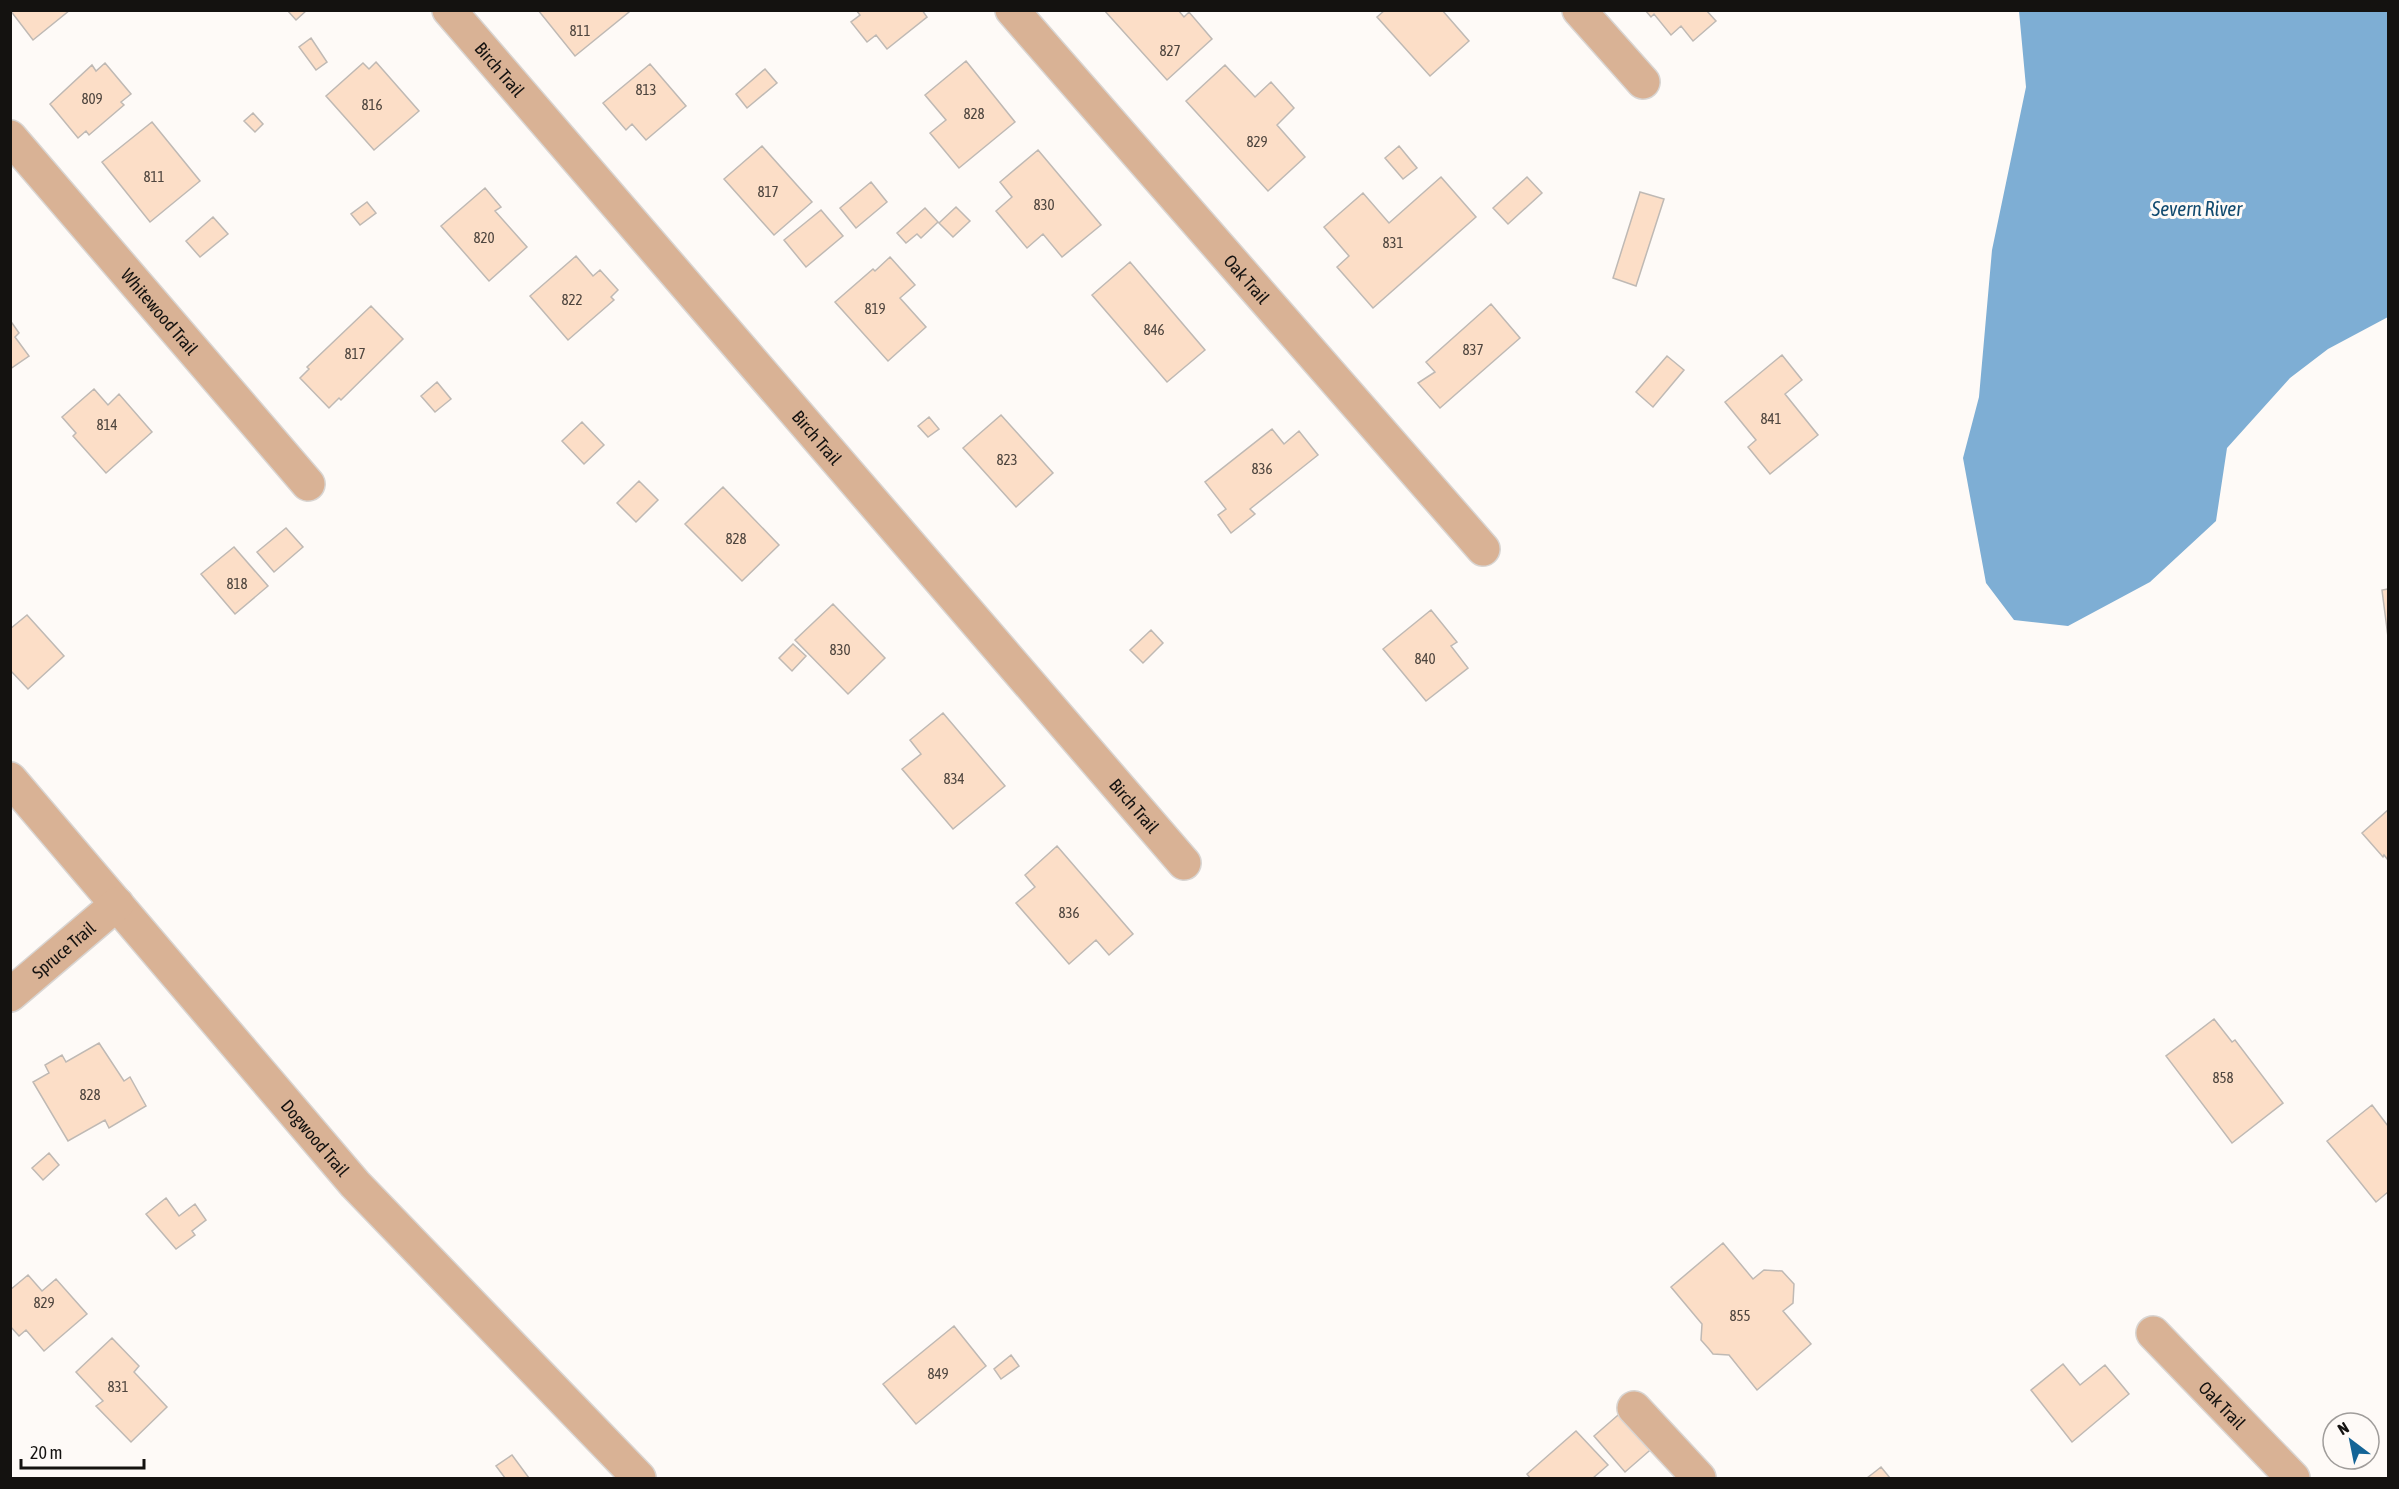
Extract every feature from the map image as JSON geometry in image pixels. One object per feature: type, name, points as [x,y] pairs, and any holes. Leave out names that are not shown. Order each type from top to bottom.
[{"type":"street","name":"Birch Trail","points":[[449,10],[1184,863]]},
{"type":"street","name":"Oak Trail","points":[[1012,10],[1483,549]]},
{"type":"street","points":[[1579,10],[1643,82]]},
{"type":"street","name":"Whitewood Trail","points":[[10,137],[308,484]]},
{"type":"street","name":"Dogwood Trail","points":[[10,779],[355,1184],[639,1479]]},
{"type":"street","name":"Spruce Trail","points":[[10,995],[117,904]]},
{"type":"street","name":"Oak Trail","points":[[2152,1333],[2294,1479]]},
{"type":"street","points":[[1634,1408],[1699,1479]]},
{"type":"water","name":"Severn River","points":[[2019,11],[2388,11],[2388,317],[2328,349],[2290,378],[2227,448],[2216,521],[2150,582],[2068,626],[2014,620],[1986,583],[1963,458],[1979,397],[1992,250],[2026,87]]},
{"type":"building","points":[[10,10],[70,10],[33,40]]},
{"type":"building","points":[[287,10],[307,10],[296,20]]},
{"type":"building","points":[[538,10],[628,10],[629,12],[575,56]]},
{"type":"building","points":[[856,10],[922,10],[927,17],[887,49],[876,35],[867,42],[851,22],[860,15]]},
{"type":"building","points":[[1104,10],[1178,10],[1184,17],[1189,12],[1212,39],[1167,80]]},
{"type":"building","points":[[1385,10],[1442,10],[1469,41],[1430,76],[1377,17]]},
{"type":"building","points":[[1645,10],[1706,10],[1716,21],[1693,41],[1681,26],[1671,35],[1654,14],[1651,17]]},
{"type":"building","points":[[311,38],[327,62],[316,70],[299,47]]},
{"type":"building","points":[[966,61],[1015,122],[959,168],[930,133],[946,120],[925,95]]},
{"type":"building","points":[[376,62],[419,111],[374,150],[326,96],[363,63],[369,69]]},
{"type":"building","points":[[105,63],[131,94],[121,102],[124,105],[89,135],[86,131],[78,138],[50,104],[92,65],[96,71]]},
{"type":"building","points":[[650,64],[686,106],[646,140],[632,124],[626,130],[603,103]]},
{"type":"building","points":[[1225,65],[1255,97],[1271,82],[1294,108],[1277,125],[1305,157],[1268,191],[1186,101]]},
{"type":"building","points":[[765,69],[777,83],[747,108],[736,94]]},
{"type":"building","points":[[253,113],[263,124],[255,132],[244,121]]},
{"type":"building","points":[[152,122],[200,181],[150,222],[102,162]]},
{"type":"building","points":[[762,146],[812,202],[774,235],[724,179]]},
{"type":"building","points":[[1399,146],[1417,168],[1403,179],[1385,158]]},
{"type":"building","points":[[1038,150],[1101,225],[1062,257],[1043,234],[1027,248],[996,211],[1012,197],[1000,182]]},
{"type":"building","points":[[1441,177],[1476,217],[1373,308],[1337,267],[1349,256],[1324,227],[1363,193],[1389,223]]},
{"type":"building","points":[[1527,177],[1542,193],[1508,224],[1493,208]]},
{"type":"building","points":[[871,182],[887,202],[856,228],[840,208]]},
{"type":"building","points":[[485,188],[501,207],[495,211],[527,247],[489,281],[441,226]]},
{"type":"building","points":[[1640,192],[1664,199],[1636,286],[1613,278]]},
{"type":"building","points":[[367,202],[376,213],[360,225],[351,214]]},
{"type":"building","points":[[956,207],[970,221],[953,237],[939,223]]},
{"type":"building","points":[[925,208],[938,222],[921,238],[917,234],[906,243],[897,233]]},
{"type":"building","points":[[821,210],[843,236],[806,267],[784,240]]},
{"type":"building","points":[[213,217],[228,234],[200,257],[186,241]]},
{"type":"building","points":[[576,256],[593,276],[600,270],[618,290],[611,297],[614,300],[568,340],[530,296]]},
{"type":"building","points":[[890,257],[915,285],[900,298],[926,327],[888,361],[835,302]]},
{"type":"building","points":[[1130,262],[1205,350],[1167,382],[1092,295]]},
{"type":"building","points":[[1491,304],[1520,338],[1440,408],[1418,383],[1435,372],[1426,362]]},
{"type":"building","points":[[371,306],[403,339],[341,400],[339,398],[329,408],[300,378],[309,369],[307,367]]},
{"type":"building","points":[[12,323],[19,333],[15,337],[29,356],[10,369],[10,325]]},
{"type":"building","points":[[1782,355],[1802,380],[1785,394],[1818,435],[1770,474],[1748,447],[1756,440],[1725,402]]},
{"type":"building","points":[[1667,356],[1684,370],[1653,407],[1636,392]]},
{"type":"building","points":[[437,382],[451,399],[435,412],[421,396]]},
{"type":"building","points":[[94,389],[108,405],[119,394],[152,432],[106,473],[73,436],[76,433],[62,417]]},
{"type":"building","points":[[1001,415],[1053,473],[1016,507],[963,448]]},
{"type":"building","points":[[929,417],[939,429],[928,437],[918,426]]},
{"type":"building","points":[[582,422],[604,445],[584,464],[562,441]]},
{"type":"building","points":[[1272,429],[1284,444],[1299,431],[1318,455],[1250,509],[1255,514],[1231,533],[1218,515],[1226,509],[1205,482]]},
{"type":"building","points":[[639,481],[658,500],[636,522],[617,503]]},
{"type":"building","points":[[723,487],[779,545],[742,581],[685,524]]},
{"type":"building","points":[[286,528],[303,547],[274,572],[257,552]]},
{"type":"building","points":[[234,547],[268,586],[235,614],[201,574]]},
{"type":"building","points":[[2388,589],[2388,637],[2382,590]]},
{"type":"building","points":[[833,604],[885,658],[848,694],[795,640]]},
{"type":"building","points":[[1431,610],[1457,642],[1451,646],[1468,668],[1426,701],[1383,649]]},
{"type":"building","points":[[27,615],[64,656],[28,689],[10,670],[10,629]]},
{"type":"building","points":[[1151,630],[1163,643],[1143,663],[1130,650]]},
{"type":"building","points":[[793,644],[806,656],[792,671],[779,658]]},
{"type":"building","points":[[943,713],[1005,786],[953,829],[902,769],[921,754],[910,740]]},
{"type":"building","points":[[2388,810],[2388,860],[2362,833]]},
{"type":"building","points":[[1057,846],[1133,934],[1109,955],[1096,940],[1069,964],[1016,903],[1035,887],[1025,875]]},
{"type":"building","points":[[2214,1019],[2232,1042],[2235,1040],[2283,1103],[2232,1143],[2166,1056]]},
{"type":"building","points":[[99,1043],[124,1081],[130,1077],[146,1106],[109,1128],[105,1120],[68,1141],[33,1082],[49,1073],[45,1065],[62,1055],[66,1062]]},
{"type":"building","points":[[2372,1105],[2388,1126],[2388,1192],[2376,1202],[2327,1141]]},
{"type":"building","points":[[49,1153],[59,1165],[43,1180],[32,1168]]},
{"type":"building","points":[[166,1198],[179,1216],[195,1204],[206,1220],[192,1231],[195,1235],[176,1249],[146,1214]]},
{"type":"building","points":[[1723,1243],[1753,1279],[1764,1270],[1782,1271],[1794,1284],[1793,1303],[1783,1311],[1811,1344],[1757,1390],[1729,1355],[1713,1354],[1701,1340],[1702,1324],[1671,1287]]},
{"type":"building","points":[[28,1275],[42,1291],[56,1279],[87,1314],[44,1351],[26,1330],[19,1336],[10,1326],[10,1290]]},
{"type":"building","points":[[954,1326],[986,1366],[916,1424],[883,1384]]},
{"type":"building","points":[[112,1338],[139,1366],[134,1372],[167,1407],[131,1442],[96,1406],[103,1401],[76,1372]]},
{"type":"building","points":[[1011,1355],[1019,1366],[1001,1379],[994,1369]]},
{"type":"building","points":[[2063,1364],[2080,1385],[2105,1365],[2129,1394],[2072,1442],[2031,1390]]},
{"type":"building","points":[[1625,1409],[1656,1445],[1625,1472],[1594,1436]]},
{"type":"building","points":[[1576,1431],[1608,1465],[1593,1478],[1530,1478],[1527,1474]]},
{"type":"building","points":[[512,1455],[529,1478],[505,1478],[496,1466]]},
{"type":"building","points":[[1881,1467],[1890,1478],[1867,1478],[1876,1471]]}]
